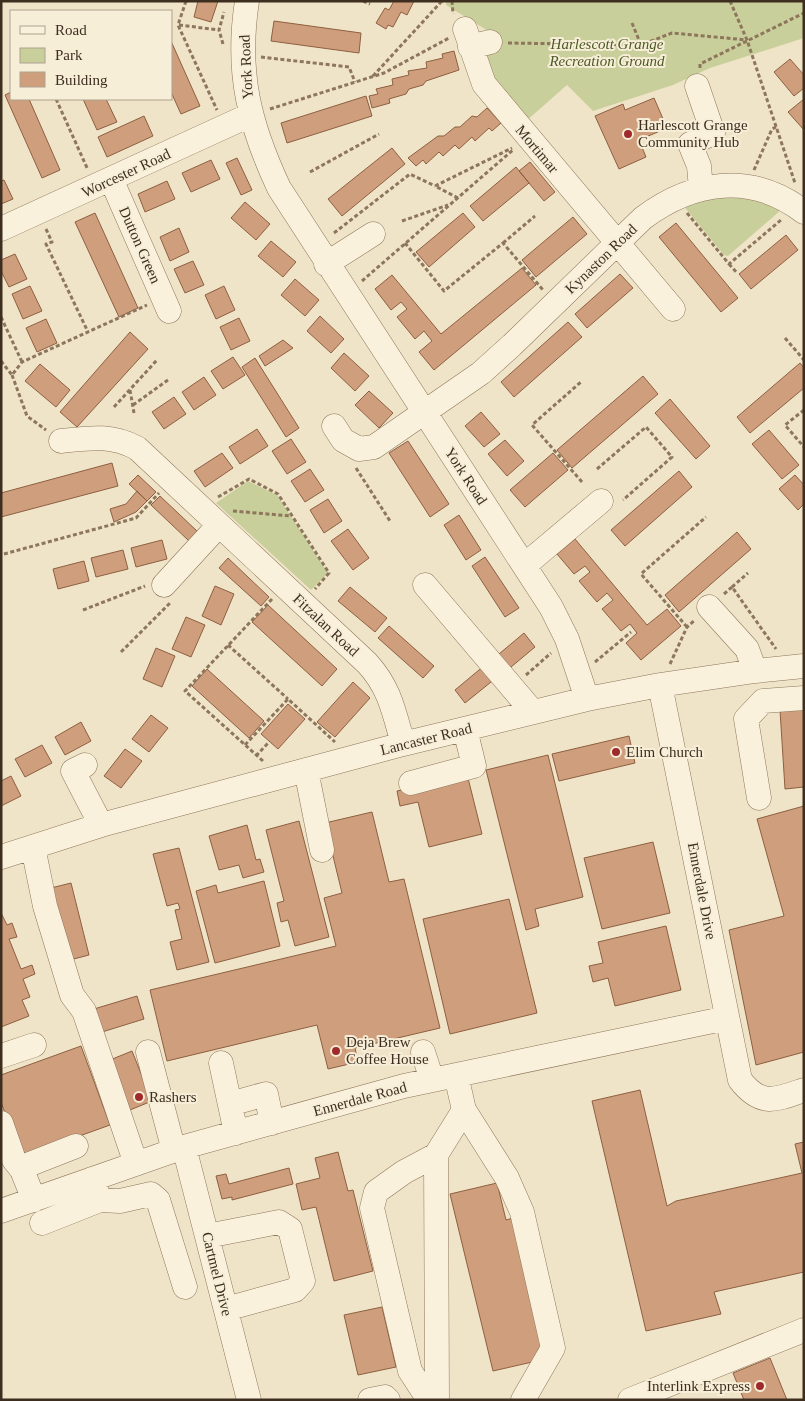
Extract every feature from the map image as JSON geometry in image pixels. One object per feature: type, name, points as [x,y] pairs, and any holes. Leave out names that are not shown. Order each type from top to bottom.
[{"type":"street","name":"York Road","points":[[247,1],[243,54],[244,82],[250,115],[262,150],[279,188],[321,256],[525,565],[567,639],[587,698]]},
{"type":"street","name":"Mortimar","points":[[475,39],[484,84],[673,309]]},
{"type":"street","points":[[697,86],[713,133],[690,144],[699,166],[701,189]]},
{"type":"street","name":"Worcester Road","points":[[1,229],[250,115]]},
{"type":"street","name":"Dutton Green","points":[[103,183],[166,304]]},
{"type":"street","name":"Kynaston Road","points":[[374,447],[480,372],[643,218],[661,205],[674,198],[701,189],[722,185],[750,186],[766,190],[798,207]]},
{"type":"street","points":[[321,256],[372,234]]},
{"type":"street","points":[[334,426],[343,440],[359,449],[374,447]]},
{"type":"street","name":"Fitzalan Road","points":[[61,441],[106,437],[122,440],[137,448],[303,602],[380,677],[390,696],[403,744]]},
{"type":"street","points":[[525,565],[612,500]]},
{"type":"street","points":[[164,585],[212,518]]},
{"type":"street","points":[[425,585],[533,712]]},
{"type":"street","points":[[709,607],[747,649],[757,671],[763,701]]},
{"type":"street","name":"Lancaster Road","points":[[18,852],[101,825],[341,760],[587,698],[660,685],[804,666]]},
{"type":"street","name":"Ennerdale Drive","points":[[660,685],[740,1080],[750,1094],[763,1099],[775,1099],[804,1090]]},
{"type":"street","points":[[759,798],[746,719],[763,701],[804,698]]},
{"type":"street","points":[[411,783],[474,766],[465,729]]},
{"type":"street","points":[[85,765],[73,771],[101,825]]},
{"type":"street","points":[[306,770],[322,850]]},
{"type":"street","points":[[18,852],[42,944]]},
{"type":"street","points":[[18,852],[45,906],[72,994],[84,1011],[136,1164]]},
{"type":"street","name":"Ennerdale Road","points":[[1,1211],[39,1198],[96,1190],[136,1164],[179,1149],[432,1080],[727,1018]]},
{"type":"street","points":[[1,1056],[34,1045]]},
{"type":"street","name":"Cartmel Drive","points":[[148,1052],[207,1236],[249,1400]]},
{"type":"street","points":[[423,1052],[432,1080]]},
{"type":"street","points":[[221,1063],[236,1133]]},
{"type":"street","points":[[456,1075],[464,1110],[506,1178],[522,1212],[553,1348],[523,1400]]},
{"type":"street","points":[[230,1104],[266,1094],[272,1123]]},
{"type":"street","points":[[429,1400],[410,1371],[372,1208],[376,1192],[404,1172],[436,1155],[464,1110]]},
{"type":"street","points":[[1,1123],[14,1160],[22,1170],[24,1181],[39,1198],[48,1220],[96,1190],[120,1201],[151,1194],[158,1200],[185,1287]]},
{"type":"street","points":[[22,1170],[30,1164],[76,1146]]},
{"type":"street","points":[[436,1155],[437,1400]]},
{"type":"street","points":[[207,1236],[279,1222],[290,1229],[303,1281],[295,1290],[226,1309]]},
{"type":"street","points":[[630,1400],[681,1388],[803,1335]]},
{"type":"street","points":[[370,1400],[385,1397],[388,1400]]},
{"type":"path","points":[[186,1],[178,25],[224,127]]},
{"type":"path","points":[[362,1],[370,4]]},
{"type":"path","points":[[372,77],[442,1]]},
{"type":"path","points":[[729,264],[798,207],[800,195],[747,40],[730,1]]},
{"type":"path","points":[[697,86],[700,64],[804,13]]},
{"type":"path","points":[[632,23],[641,46]]},
{"type":"path","points":[[178,25],[219,30]]},
{"type":"path","points":[[250,115],[372,77],[475,39],[641,46],[672,33],[747,40]]},
{"type":"path","points":[[654,40],[657,48]]},
{"type":"path","points":[[243,54],[349,67],[355,82]]},
{"type":"path","points":[[57,100],[103,183]]},
{"type":"path","points":[[750,186],[753,171],[772,129],[776,127]]},
{"type":"path","points":[[310,172],[379,134]]},
{"type":"path","points":[[347,294],[519,145],[435,186]]},
{"type":"path","points":[[321,256],[410,174],[458,198]]},
{"type":"path","points":[[674,198],[737,273]]},
{"type":"path","points":[[402,220],[451,204]]},
{"type":"path","points":[[39,212],[52,242],[46,244],[88,332]]},
{"type":"path","points":[[405,243],[444,291],[535,216]]},
{"type":"path","points":[[503,243],[555,303]]},
{"type":"path","points":[[12,375],[22,362],[88,332],[166,304]]},
{"type":"path","points":[[1,317],[22,362]]},
{"type":"path","points":[[785,338],[804,360]]},
{"type":"path","points":[[114,407],[157,360]]},
{"type":"path","points":[[1,361],[12,375],[27,416],[61,441]]},
{"type":"path","points":[[132,405],[168,380]]},
{"type":"path","points":[[582,381],[532,425],[582,482]]},
{"type":"path","points":[[130,390],[134,413]]},
{"type":"path","points":[[804,410],[785,426],[804,447]]},
{"type":"path","points":[[597,469],[646,427],[672,457],[612,500]]},
{"type":"path","points":[[374,447],[352,462],[390,521]]},
{"type":"path","points":[[212,518],[248,479],[278,494],[330,573],[303,602]]},
{"type":"path","points":[[4,554],[136,518],[171,480]]},
{"type":"path","points":[[212,518],[235,511],[292,516]]},
{"type":"path","points":[[687,627],[641,574],[706,518]]},
{"type":"path","points":[[732,587],[748,573]]},
{"type":"path","points":[[83,610],[151,584],[164,585],[170,605],[121,652]]},
{"type":"path","points":[[280,777],[185,691],[284,586]]},
{"type":"path","points":[[579,675],[631,632]]},
{"type":"path","points":[[228,645],[335,742],[341,760]]},
{"type":"path","points":[[245,745],[288,699]]},
{"type":"path","points":[[256,756],[269,742]]},
{"type":"green space","name":"Harlescott Grange Recreation Ground","points":[[446,1],[804,1],[804,38],[710,68],[673,85],[593,111],[567,85],[525,122],[481,68],[488,31],[446,5]]},
{"type":"green space","points":[[735,194],[760,201],[781,210],[728,256],[724,255],[682,204]]},
{"type":"green space","points":[[248,481],[277,495],[328,573],[311,590],[216,503]]},
{"type":"building","points":[[198,1],[218,1],[211,22],[194,17]]},
{"type":"building","points":[[394,1],[414,1],[407,15],[401,12],[393,27],[388,25],[386,29],[376,23],[385,8],[389,10]]},
{"type":"building","points":[[274,21],[361,33],[359,53],[271,41]]},
{"type":"building","points":[[172,43],[200,106],[181,114],[172,94]]},
{"type":"building","points":[[454,51],[459,70],[426,81],[423,85],[409,89],[406,94],[389,99],[390,103],[372,108],[369,96],[378,94],[376,89],[393,85],[392,79],[409,75],[408,71],[427,68],[426,62],[443,58],[442,54]]},
{"type":"building","points":[[790,59],[804,75],[804,88],[794,96],[774,72]]},
{"type":"building","points":[[10,92],[10,100],[29,100],[60,170],[42,178],[5,95]]},
{"type":"building","points":[[366,96],[372,116],[287,143],[281,123]]},
{"type":"building","name":"Harlescott Grange Community Hub","points":[[654,98],[667,128],[639,140],[646,157],[619,169],[595,116],[623,104],[625,110]]},
{"type":"building","points":[[804,99],[804,130],[788,112]]},
{"type":"building","points":[[83,100],[106,100],[117,122],[97,130]]},
{"type":"building","points":[[487,108],[501,123],[492,131],[489,128],[475,141],[472,137],[459,149],[455,145],[443,156],[439,152],[426,164],[423,160],[416,166],[408,158],[438,136],[444,136],[455,127],[460,127],[472,116],[477,117]]},
{"type":"building","points":[[144,116],[153,136],[107,157],[98,137]]},
{"type":"building","points":[[392,148],[405,164],[342,216],[328,199]]},
{"type":"building","points":[[237,158],[252,190],[241,195],[226,163]]},
{"type":"building","points":[[211,160],[220,179],[191,192],[182,173]]},
{"type":"building","points":[[530,162],[555,192],[544,201],[519,171]]},
{"type":"building","points":[[516,167],[529,183],[483,221],[470,206]]},
{"type":"building","points":[[4,180],[13,199],[1,204],[1,181]]},
{"type":"building","points":[[167,181],[175,199],[145,212],[138,194]]},
{"type":"building","points":[[245,202],[270,224],[256,240],[231,218]]},
{"type":"building","points":[[95,213],[138,308],[119,317],[75,222]]},
{"type":"building","points":[[463,213],[475,227],[429,267],[416,252]]},
{"type":"building","points":[[573,217],[587,234],[536,277],[522,260]]},
{"type":"building","points":[[676,223],[738,298],[721,312],[659,237]]},
{"type":"building","points":[[179,228],[189,252],[170,261],[160,237]]},
{"type":"building","points":[[786,235],[798,250],[751,289],[739,274]]},
{"type":"building","points":[[271,241],[296,262],[283,277],[258,256]]},
{"type":"building","points":[[15,254],[27,279],[9,287],[1,271],[1,260]]},
{"type":"building","points":[[193,261],[204,285],[185,293],[174,269]]},
{"type":"building","points":[[522,268],[536,285],[434,370],[419,352],[432,341],[424,331],[415,339],[397,317],[407,309],[401,302],[391,310],[375,289],[392,275],[441,334]]},
{"type":"building","points":[[620,274],[633,288],[587,328],[575,314]]},
{"type":"building","points":[[295,279],[319,300],[305,316],[281,295]]},
{"type":"building","points":[[30,286],[42,311],[23,319],[12,294]]},
{"type":"building","points":[[224,286],[235,310],[216,319],[205,295]]},
{"type":"building","points":[[320,316],[344,339],[331,353],[307,331]]},
{"type":"building","points":[[239,318],[250,341],[231,350],[220,327]]},
{"type":"building","points":[[46,319],[57,343],[37,352],[26,328]]},
{"type":"building","points":[[568,322],[582,337],[514,397],[501,382]]},
{"type":"building","points":[[130,332],[148,349],[77,427],[60,412]]},
{"type":"building","points":[[283,340],[293,348],[265,366],[259,356]]},
{"type":"building","points":[[344,353],[369,376],[355,391],[331,368]]},
{"type":"building","points":[[233,357],[245,375],[223,389],[211,371]]},
{"type":"building","points":[[255,358],[299,428],[286,437],[242,367]]},
{"type":"building","points":[[800,363],[804,368],[804,388],[750,433],[737,417]]},
{"type":"building","points":[[40,364],[70,390],[56,407],[25,381]]},
{"type":"building","points":[[643,376],[658,394],[572,468],[557,450]]},
{"type":"building","points":[[204,377],[216,395],[194,410],[182,392]]},
{"type":"building","points":[[369,391],[393,413],[379,428],[355,405]]},
{"type":"building","points":[[174,397],[186,414],[164,429],[152,412]]},
{"type":"building","points":[[670,399],[710,446],[696,459],[655,413]]},
{"type":"building","points":[[481,412],[500,434],[484,447],[465,426]]},
{"type":"building","points":[[257,429],[268,446],[240,464],[229,447]]},
{"type":"building","points":[[769,430],[799,465],[782,479],[752,444]]},
{"type":"building","points":[[291,439],[306,462],[287,474],[272,451]]},
{"type":"building","points":[[505,440],[524,461],[507,476],[488,454]]},
{"type":"building","points":[[408,441],[449,504],[430,517],[389,453]]},
{"type":"building","points":[[222,453],[233,468],[205,487],[194,471]]},
{"type":"building","points":[[553,453],[568,470],[525,507],[510,490]]},
{"type":"building","points":[[112,463],[118,486],[1,517],[1,493]]},
{"type":"building","points":[[310,469],[324,490],[305,502],[291,481]]},
{"type":"building","points":[[679,471],[692,487],[625,546],[611,530]]},
{"type":"building","points":[[138,475],[156,492],[147,501],[129,484]]},
{"type":"building","points":[[795,475],[804,485],[804,504],[798,510],[779,489]]},
{"type":"building","points":[[137,491],[147,501],[136,512],[114,522],[110,509],[126,504]]},
{"type":"building","points":[[160,496],[198,532],[189,541],[151,505]]},
{"type":"building","points":[[328,499],[342,521],[324,533],[310,510]]},
{"type":"building","points":[[459,515],[481,550],[466,560],[444,525]]},
{"type":"building","points":[[348,529],[369,558],[353,570],[331,541]]},
{"type":"building","points":[[737,532],[751,549],[679,612],[665,595]]},
{"type":"building","points":[[575,539],[647,625],[667,609],[681,626],[641,660],[626,643],[637,633],[630,624],[621,631],[602,609],[613,600],[607,593],[597,602],[579,581],[590,572],[585,566],[574,574],[557,554]]},
{"type":"building","points":[[162,540],[167,559],[136,567],[131,548]]},
{"type":"building","points":[[123,550],[128,569],[96,577],[91,558]]},
{"type":"building","points":[[485,557],[519,608],[505,617],[472,566]]},
{"type":"building","points":[[228,558],[269,597],[261,606],[219,568]]},
{"type":"building","points":[[84,561],[89,581],[58,589],[53,569]]},
{"type":"building","points":[[215,586],[234,594],[221,625],[202,616]]},
{"type":"building","points":[[350,587],[387,618],[375,632],[338,601]]},
{"type":"building","points":[[268,605],[337,669],[322,686],[252,622]]},
{"type":"building","points":[[186,617],[205,625],[191,657],[172,649]]},
{"type":"building","points":[[389,626],[434,666],[423,678],[378,638]]},
{"type":"building","points":[[524,633],[535,647],[505,672],[493,659]]},
{"type":"building","points":[[156,648],[175,656],[162,687],[143,679]]},
{"type":"building","points":[[485,665],[496,678],[465,703],[455,690]]},
{"type":"building","points":[[207,669],[264,721],[249,738],[192,686]]},
{"type":"building","points":[[353,682],[370,698],[335,737],[317,722]]},
{"type":"building","points":[[288,704],[305,719],[278,749],[261,734]]},
{"type":"building","points":[[804,708],[804,787],[785,789],[780,710]]},
{"type":"building","points":[[151,715],[168,728],[149,752],[132,739]]},
{"type":"building","points":[[81,722],[91,741],[65,755],[55,737]]},
{"type":"building","points":[[629,736],[635,763],[559,781],[552,754]]},
{"type":"building","points":[[42,745],[52,763],[25,777],[15,759]]},
{"type":"building","points":[[125,749],[142,761],[121,788],[104,776]]},
{"type":"building","points":[[548,755],[583,897],[535,909],[539,926],[526,930],[486,770]]},
{"type":"building","points":[[467,774],[482,834],[429,847],[418,802],[400,806],[397,791]]},
{"type":"building","points":[[11,776],[21,796],[1,806],[1,781]]},
{"type":"building","points":[[804,806],[804,1052],[756,1065],[729,930],[784,916],[757,819]]},
{"type":"building","points":[[372,812],[389,882],[404,879],[440,1028],[355,1048],[358,1062],[328,1069],[317,1025],[167,1061],[150,990],[336,946],[324,898],[342,893],[325,823]]},
{"type":"building","points":[[299,821],[329,937],[295,946],[288,920],[281,922],[277,903],[284,901],[266,830]]},
{"type":"building","points":[[247,825],[256,860],[260,859],[264,872],[243,878],[239,865],[219,870],[209,836]]},
{"type":"building","points":[[653,842],[670,913],[602,929],[584,858]]},
{"type":"building","points":[[179,848],[209,962],[177,970],[170,942],[182,939],[175,910],[180,909],[178,903],[167,906],[153,854]]},
{"type":"building","points":[[264,881],[280,946],[215,963],[196,891],[216,885],[218,893]]},
{"type":"building","points":[[71,883],[89,955],[66,961],[47,889]]},
{"type":"building","points":[[509,899],[537,1013],[450,1034],[423,919]]},
{"type":"building","points":[[1,913],[7,925],[12,923],[17,937],[9,939],[21,969],[32,965],[35,974],[23,979],[30,997],[22,1000],[29,1016],[1,1027]]},
{"type":"building","points":[[666,926],[681,990],[615,1006],[608,978],[593,982],[589,966],[603,963],[598,942]]},
{"type":"building","points":[[137,996],[144,1019],[102,1032],[94,1009]]},
{"type":"building","points":[[81,1046],[110,1125],[21,1157],[1,1102],[1,1075]]},
{"type":"building","points":[[132,1051],[152,1101],[130,1110],[110,1060]]},
{"type":"building","points":[[640,1090],[667,1206],[676,1201],[802,1173],[795,1144],[804,1142],[804,1272],[714,1292],[721,1314],[646,1331],[592,1101]]},
{"type":"building","points":[[338,1152],[348,1191],[353,1190],[373,1271],[334,1281],[316,1207],[302,1210],[296,1184],[320,1178],[315,1158]]},
{"type":"building","points":[[289,1168],[293,1184],[232,1200],[232,1197],[222,1199],[216,1176],[226,1174],[229,1184]]},
{"type":"building","points":[[497,1183],[506,1220],[517,1217],[549,1346],[538,1349],[541,1360],[493,1371],[450,1194]]},
{"type":"building","points":[[382,1307],[396,1367],[358,1375],[344,1315]]},
{"type":"building","name":"Interlink Express","points":[[770,1358],[787,1400],[744,1400],[733,1373]]},
{"type":"place","name":"Harlescott Grange Community Hub","points":[[628,134]]},
{"type":"place","name":"Elim Church","points":[[616,752]]},
{"type":"place","name":"Deja Brew Coffee House","points":[[336,1051]]},
{"type":"place","name":"Rashers","points":[[139,1097]]},
{"type":"place","name":"Interlink Express","points":[[760,1386]]}]
